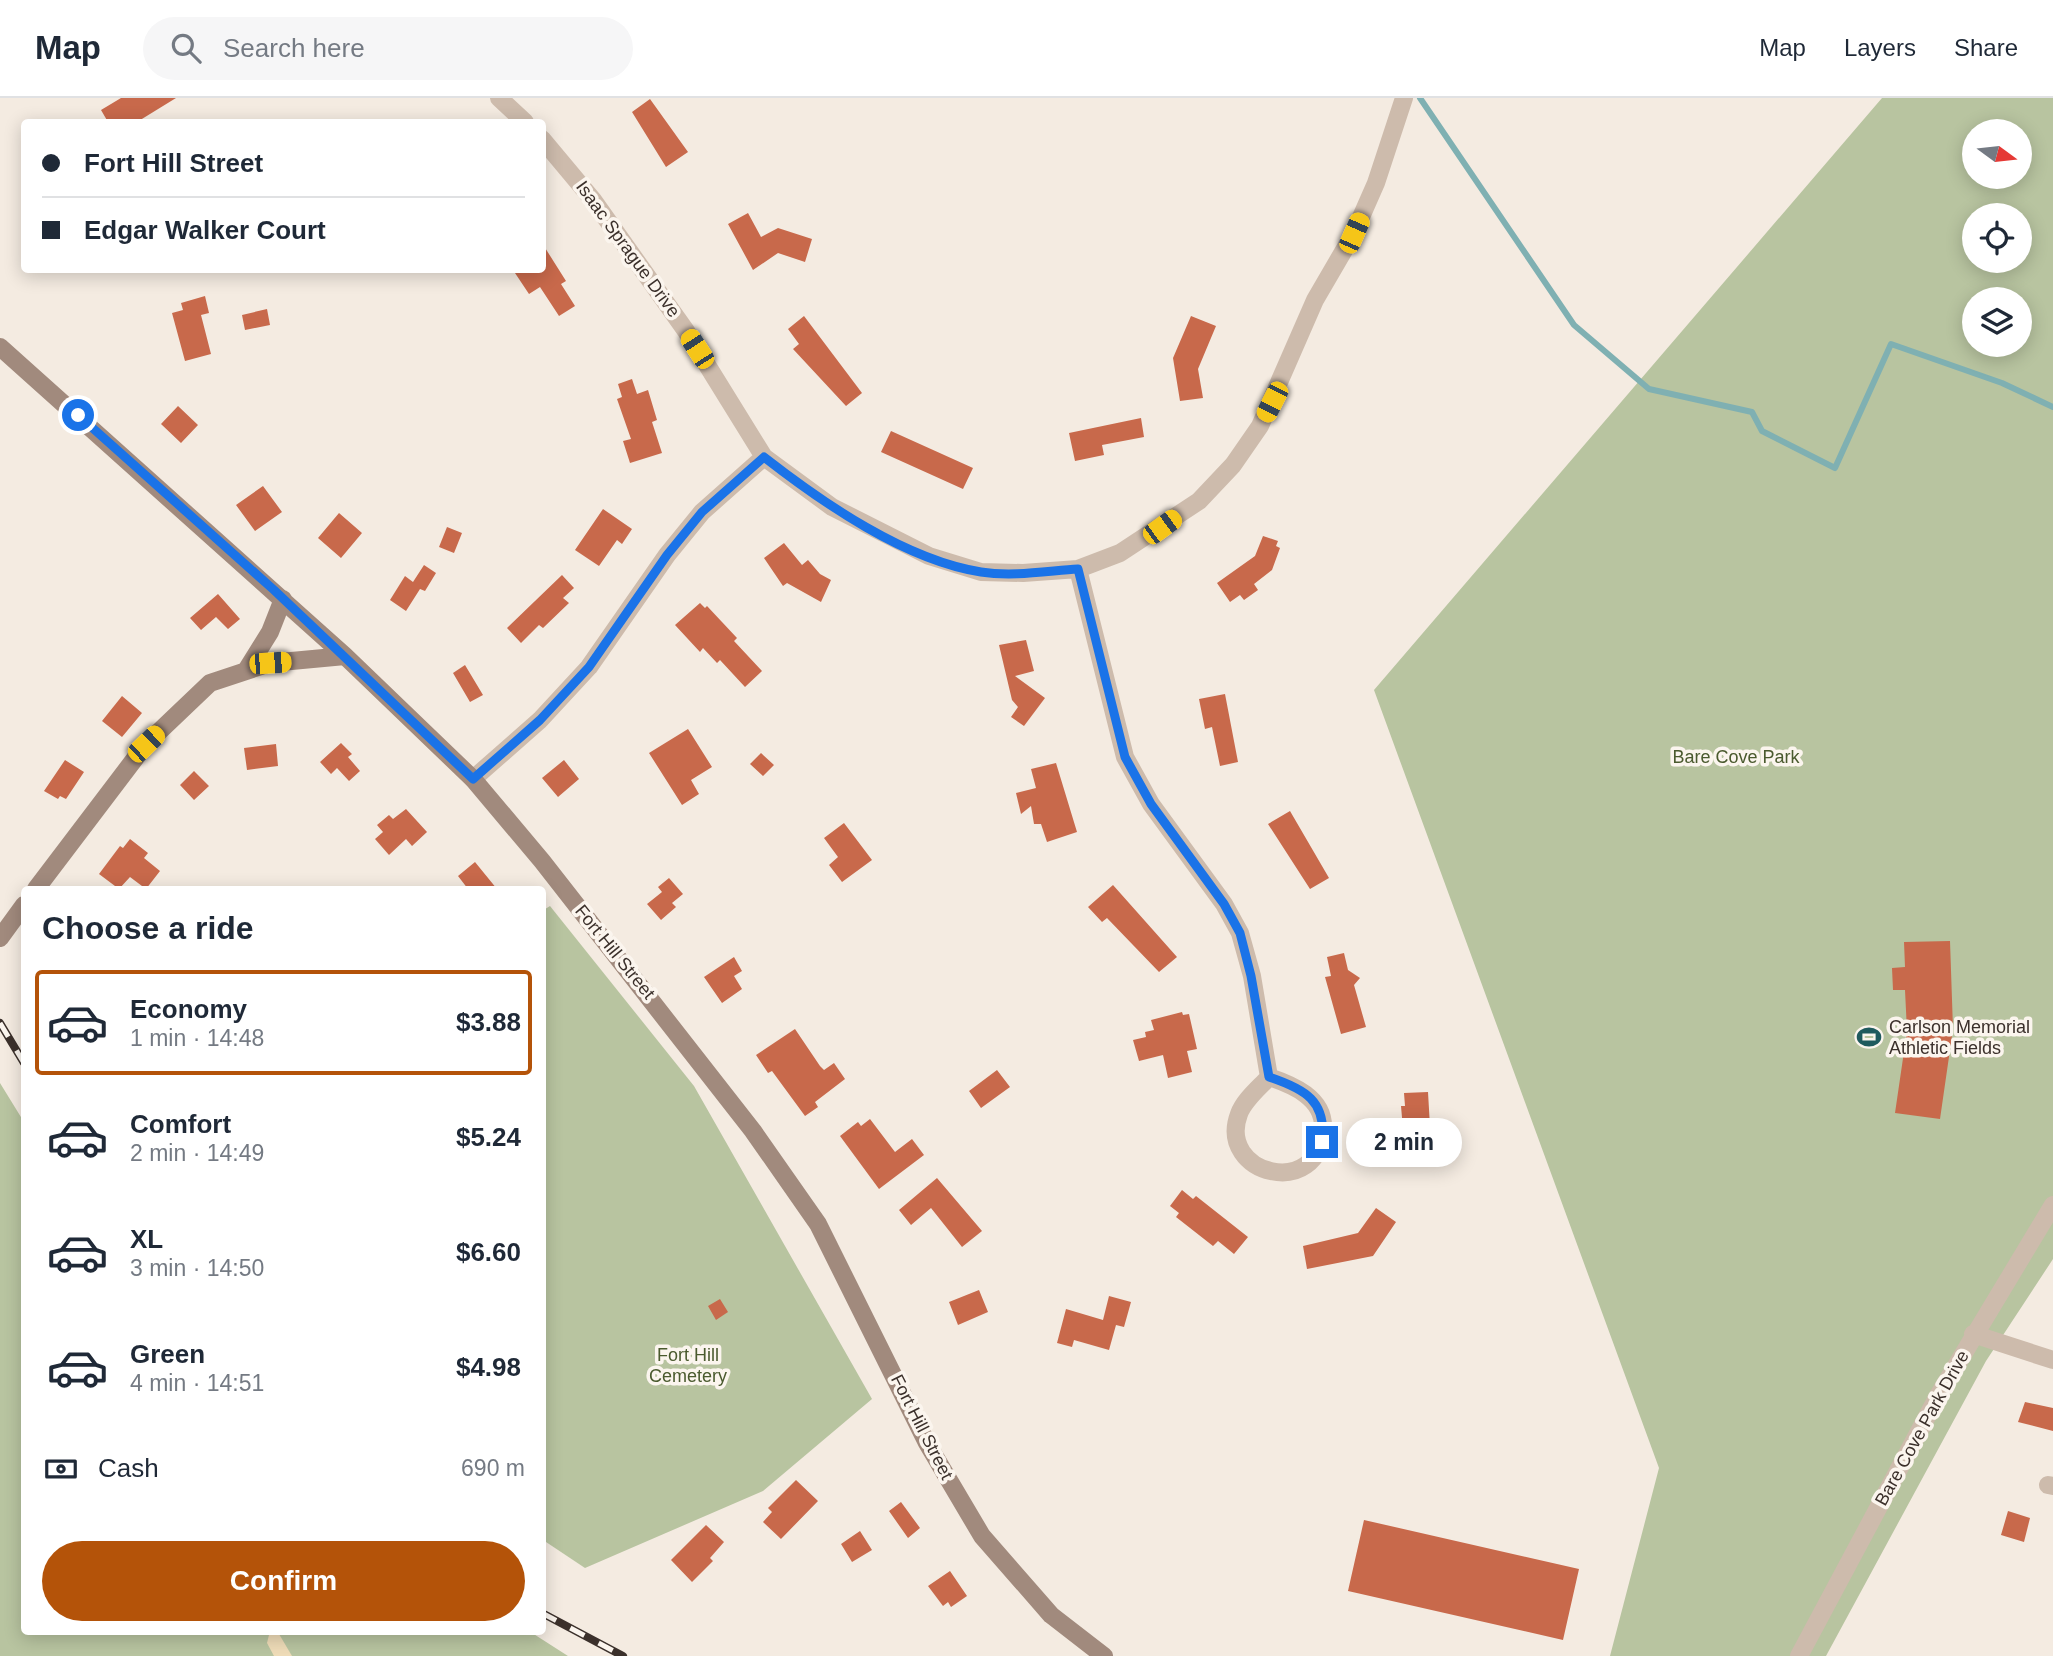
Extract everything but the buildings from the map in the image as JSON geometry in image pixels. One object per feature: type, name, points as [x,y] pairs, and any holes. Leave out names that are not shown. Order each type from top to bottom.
[{"type":"main road","name":"Fort Hill Street","points":[[0,347],[283,599],[473,779],[645,989],[753,1131],[818,1224],[927,1443],[982,1536],[1051,1615],[1104,1656]]},
{"type":"main road","points":[[247,669],[270,632],[283,599]]},
{"type":"main road","points":[[38,886],[146,744],[210,683],[270,663],[345,656]]},
{"type":"main road","points":[[0,938],[21,909]]},
{"type":"street","points":[[499,98],[523,119]]},
{"type":"street","name":"Isaac Sprague Drive","points":[[546,144],[593,200],[686,331],[764,457],[832,507],[929,556],[981,572],[1023,573],[1078,569],[1120,553],[1219,484],[1247,446],[1272,402],[1315,300],[1360,220],[1381,170],[1404,98]]},
{"type":"street","points":[[473,779],[540,720],[589,667],[667,555],[702,512],[764,457]]},
{"type":"street","points":[[1078,569],[1125,757],[1151,804],[1224,904],[1240,933],[1251,976],[1269,1077]]},
{"type":"street","points":[[1269,1077],[1307,1096],[1321,1110],[1323,1117],[1322,1142],[1313,1160],[1307,1166],[1287,1173],[1257,1165],[1241,1151],[1237,1140],[1238,1116],[1242,1107],[1269,1077]]},
{"type":"street","name":"Bare Cove Park Drive","points":[[1799,1656],[1973,1334],[2053,1205]]},
{"type":"street","points":[[1973,1334],[2053,1360]]},
{"type":"green space","name":"Bare Cove Park","points":[[1882,98],[2053,98],[2053,1259],[1986,1361],[1826,1656],[1610,1656],[1659,1468],[1374,690]]},
{"type":"green space","name":"Fort Hill Cemetery","points":[[550,906],[694,1086],[872,1399],[763,1491],[585,1568],[546,1542],[546,908]]},
{"type":"green space","points":[[0,1083],[21,1117],[21,1635],[535,1635],[568,1656],[0,1656]]},
{"type":"sand","points":[[269,1635],[280,1635],[292,1656],[274,1656],[267,1643]]},
{"type":"waterway","points":[[1420,98],[1574,325],[1649,389],[1752,412],[1762,431],[1835,468],[1891,344],[2002,383],[2053,407]]},
{"type":"railway","points":[[0,1023],[21,1058]]},
{"type":"railway","points":[[546,1615],[623,1656]]},
{"type":"place","name":"Carlson Memorial Athletic Fields","points":[[1869,1037]]},
{"type":"route","points":[[78,415],[274,590],[473,779],[540,720],[589,667],[667,555],[702,512],[764,457],[832,507],[878,533],[929,556],[981,572],[1023,573],[1078,569],[1125,757],[1151,804],[1224,904],[1240,933],[1251,976],[1269,1077],[1297,1089],[1321,1110],[1322,1142]]}]
